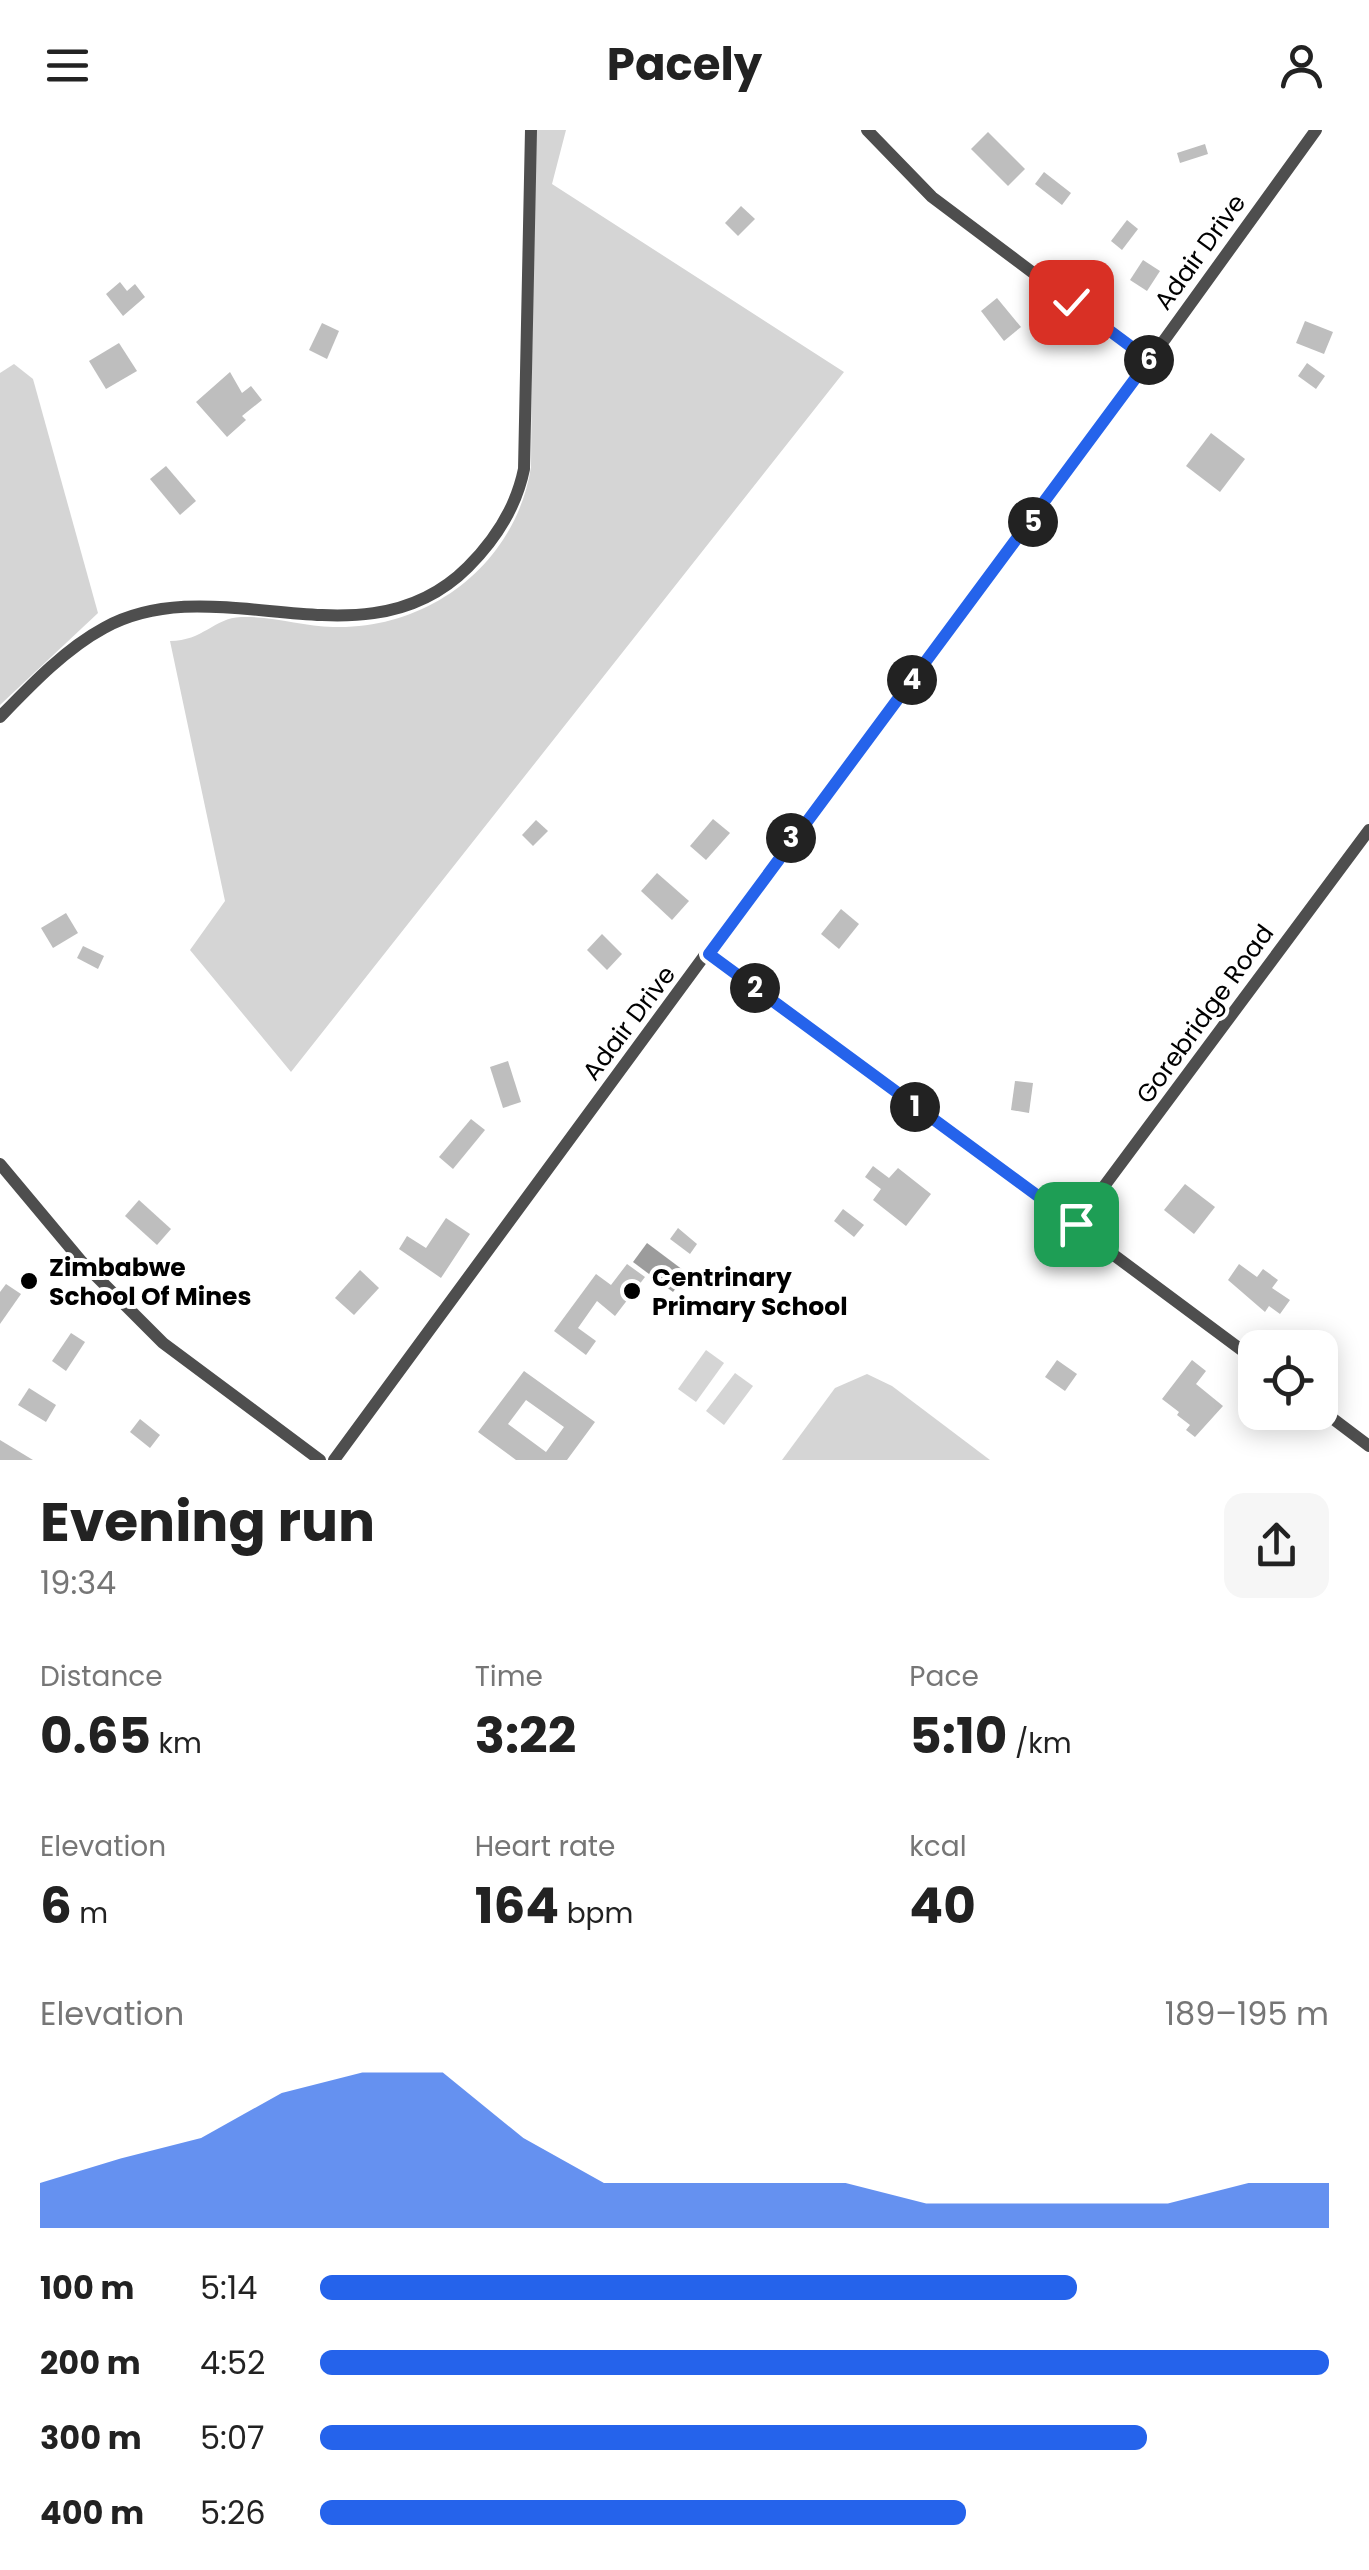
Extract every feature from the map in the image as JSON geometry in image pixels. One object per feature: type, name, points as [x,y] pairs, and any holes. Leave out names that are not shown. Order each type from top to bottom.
[{"type":"street","points":[[0,717],[33,684],[105,627],[186,609],[371,616],[436,594],[480,556],[508,518],[524,469],[531,130]]},
{"type":"street","points":[[868,130],[932,197],[1149,360]]},
{"type":"street","name":"Adair Drive","points":[[334,1460],[1316,130]]},
{"type":"street","name":"Gorebridge Road","points":[[1076,1224],[1369,830]]},
{"type":"street","points":[[709,954],[1238,1347]]},
{"type":"street","points":[[0,1164],[82,1262],[162,1343],[320,1460]]},
{"type":"street","points":[[1338,1423],[1369,1446]]},
{"type":"shaded area","points":[[534,130],[566,130],[552,184],[844,372],[291,1072],[190,950],[225,901],[170,641],[241,617],[333,627],[369,625],[403,617],[463,584],[487,561],[507,533],[522,502],[531,467]]},
{"type":"shaded area","points":[[14,364],[33,379],[98,613],[0,705],[0,373]]},
{"type":"shaded area","points":[[647,1243],[687,1273],[673,1292],[633,1262]]},
{"type":"shaded area","points":[[706,1350],[724,1363],[696,1402],[678,1389]]},
{"type":"shaded area","points":[[735,1373],[753,1386],[724,1425],[706,1411]]},
{"type":"shaded area","points":[[867,1374],[892,1386],[990,1460],[782,1460],[835,1388]]},
{"type":"building","points":[[988,132],[1025,169],[1008,186],[971,149]]},
{"type":"building","points":[[1205,144],[1208,154],[1180,163],[1177,153]]},
{"type":"building","points":[[1044,172],[1071,193],[1062,205],[1035,184]]},
{"type":"building","points":[[741,206],[755,219],[738,236],[725,223]]},
{"type":"building","points":[[1127,220],[1138,229],[1122,250],[1111,241]]},
{"type":"building","points":[[1143,260],[1160,271],[1147,291],[1130,280]]},
{"type":"building","points":[[120,282],[127,291],[135,284],[145,297],[123,316],[106,294]]},
{"type":"building","points":[[997,298],[1021,327],[1004,341],[981,311]]},
{"type":"building","points":[[1305,321],[1333,332],[1324,354],[1296,343]]},
{"type":"building","points":[[322,323],[339,331],[327,359],[309,350]]},
{"type":"building","points":[[119,343],[137,371],[106,389],[89,361]]},
{"type":"building","points":[[1307,363],[1325,376],[1316,389],[1298,376]]},
{"type":"building","points":[[230,372],[242,393],[251,386],[262,400],[242,416],[246,420],[227,437],[196,402]]},
{"type":"building","points":[[1211,433],[1245,459],[1220,492],[1186,466]]},
{"type":"building","points":[[166,466],[196,501],[180,515],[150,479]]},
{"type":"building","points":[[713,819],[730,833],[706,860],[690,846]]},
{"type":"building","points":[[536,820],[548,831],[533,846],[522,835]]},
{"type":"building","points":[[657,873],[689,901],[672,920],[641,891]]},
{"type":"building","points":[[841,909],[859,924],[839,949],[821,934]]},
{"type":"building","points":[[66,913],[78,933],[53,948],[41,928]]},
{"type":"building","points":[[602,934],[622,954],[607,970],[587,950]]},
{"type":"building","points":[[83,946],[104,956],[98,969],[77,958]]},
{"type":"building","points":[[508,1061],[521,1102],[503,1108],[490,1067]]},
{"type":"building","points":[[1015,1081],[1033,1083],[1029,1113],[1011,1110]]},
{"type":"building","points":[[471,1119],[485,1130],[453,1169],[439,1157]]},
{"type":"building","points":[[873,1166],[889,1178],[898,1168],[931,1194],[906,1226],[873,1200],[881,1189],[865,1177]]},
{"type":"building","points":[[1185,1184],[1215,1207],[1194,1234],[1164,1210]]},
{"type":"building","points":[[139,1200],[171,1229],[157,1245],[125,1216]]},
{"type":"building","points":[[843,1209],[864,1225],[854,1237],[834,1221]]},
{"type":"building","points":[[446,1218],[470,1234],[441,1278],[399,1249],[407,1236],[426,1248]]},
{"type":"building","points":[[678,1228],[697,1244],[690,1254],[670,1239]]},
{"type":"building","points":[[627,1264],[645,1277],[615,1316],[597,1301],[578,1328],[596,1341],[586,1355],[554,1331],[596,1274],[611,1285]]},
{"type":"building","points":[[1239,1264],[1257,1277],[1263,1269],[1278,1280],[1272,1288],[1290,1300],[1280,1314],[1269,1306],[1265,1312],[1228,1280]]},
{"type":"building","points":[[360,1270],[379,1288],[354,1315],[335,1298]]},
{"type":"building","points":[[6,1284],[21,1294],[0,1324],[0,1292]]},
{"type":"building","points":[[71,1333],[85,1342],[66,1371],[52,1361]]},
{"type":"building","points":[[1057,1360],[1077,1374],[1065,1391],[1045,1377]]},
{"type":"building","points":[[1192,1360],[1206,1371],[1196,1384],[1223,1406],[1195,1437],[1186,1430],[1190,1425],[1177,1415],[1179,1412],[1162,1399]]},
{"type":"building","points":[[524,1371],[595,1422],[567,1460],[516,1460],[478,1432]],"holes":[[[526,1400],[564,1427],[546,1452],[508,1424]]]},
{"type":"building","points":[[29,1388],[56,1405],[46,1422],[18,1405]]},
{"type":"building","points":[[140,1419],[160,1435],[150,1448],[130,1432]]},
{"type":"building","points":[[0,1440],[33,1460],[0,1460]]},
{"type":"place","name":"Zimbabwe School Of Mines","points":[[29,1281]]},
{"type":"place","name":"Centrinary Primary School","points":[[632,1291]]},
{"type":"route","points":[[1071,302],[1149,360],[1038,514],[810,812],[709,954],[1076,1224]]}]
